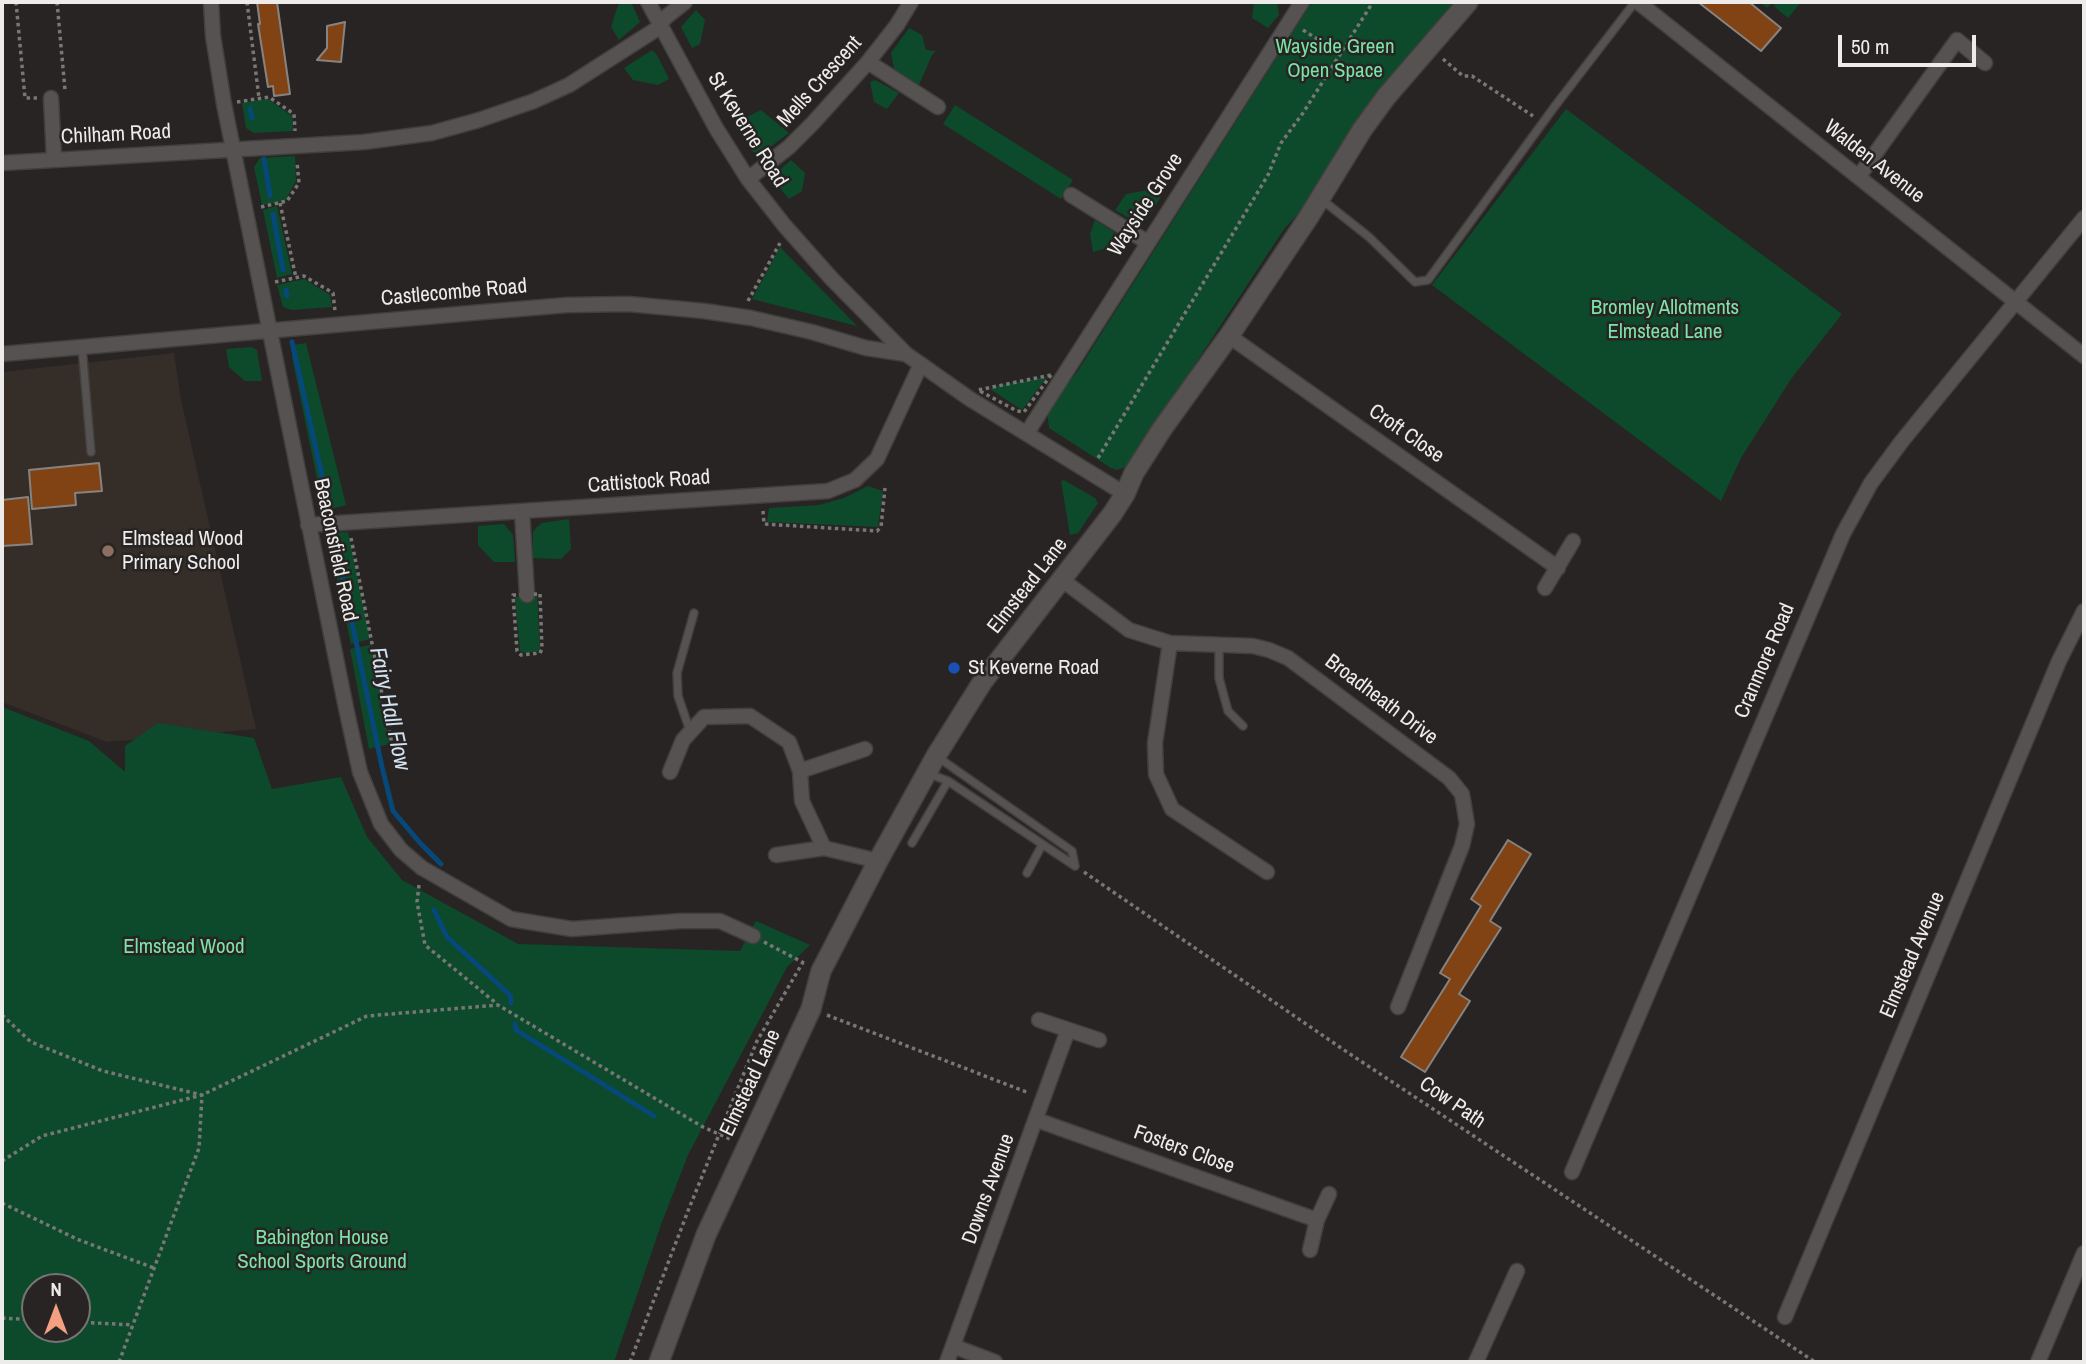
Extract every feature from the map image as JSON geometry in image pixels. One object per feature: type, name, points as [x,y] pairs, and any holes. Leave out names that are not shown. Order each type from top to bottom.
[{"type":"street","name":"Beaconsfield Road","points":[[211,2],[213,36],[233,149],[360,772],[381,824],[401,850],[422,868],[511,919],[572,929],[681,921],[720,921],[753,936]]},
{"type":"street","name":"St Keverne Road","points":[[649,2],[716,128],[748,179],[831,278],[906,354],[970,399],[1125,494]]},
{"type":"street","name":"Chilham Road","points":[[2,163],[233,149],[296,149],[407,138],[462,126],[534,101],[569,85],[655,30],[685,2]]},
{"type":"street","name":"Mells Crescent","points":[[748,179],[789,148],[869,62],[911,2]]},
{"type":"street","name":"Wayside Grove","points":[[1027,433],[1303,2]]},
{"type":"street","name":"Elmstead Lane","points":[[659,1362],[706,1235],[811,1009],[821,971],[931,764],[983,681],[1125,494],[1134,473],[1162,429],[1229,336],[1321,198],[1362,130],[1386,97],[1468,2]]},
{"type":"street","name":"Walden Avenue","points":[[1636,2],[2084,356]]},
{"type":"street","points":[[1859,176],[1957,40],[1985,63]]},
{"type":"street","points":[[869,62],[937,107]]},
{"type":"street","points":[[51,99],[54,159]]},
{"type":"street","points":[[1071,195],[1147,242]]},
{"type":"street","name":"Cranmore Road","points":[[1572,1172],[1843,534],[1871,483],[1902,440],[2084,218]]},
{"type":"street","name":"Castlecombe Road","points":[[2,354],[567,305],[628,304],[751,318],[866,348],[906,354]]},
{"type":"street","name":"Croft Close","points":[[1229,336],[1558,568]]},
{"type":"street","name":"Cattistock Road","points":[[309,525],[812,494],[837,488],[855,480],[877,459],[921,364]]},
{"type":"street","points":[[522,511],[527,595]]},
{"type":"street","points":[[1545,588],[1573,541]]},
{"type":"street","name":"Broadheath Drive","points":[[1061,579],[1129,630],[1170,643],[1252,646],[1289,658],[1449,778],[1462,794],[1466,824],[1462,846],[1398,1007]]},
{"type":"street","name":"Elmstead Avenue","points":[[1785,1317],[2053,674],[2084,611]]},
{"type":"street","points":[[1170,643],[1155,743],[1156,774],[1172,809],[1267,872]]},
{"type":"street","points":[[670,772],[682,740],[704,717],[750,716],[789,742],[800,771],[803,801],[824,848]]},
{"type":"street","points":[[800,771],[865,749]]},
{"type":"street","points":[[776,855],[824,848],[878,860]]},
{"type":"street","points":[[1039,1020],[1098,1040]]},
{"type":"street","name":"Downs Avenue","points":[[947,1362],[1068,1030]]},
{"type":"street","name":"Fosters Close","points":[[1037,1120],[1317,1220]]},
{"type":"street","points":[[1310,1250],[1317,1220],[1329,1194]]},
{"type":"street","points":[[2038,1362],[2084,1253]]},
{"type":"street","points":[[1476,1362],[1517,1271]]},
{"type":"street","points":[[953,1346],[995,1362]]},
{"type":"lane","points":[[1321,198],[1369,237],[1415,282],[1428,280],[1543,122],[1636,2]]},
{"type":"lane","points":[[82,347],[91,452]]},
{"type":"lane","points":[[691,732],[678,696],[677,673],[694,613]]},
{"type":"lane","points":[[1219,646],[1219,678],[1228,711],[1243,726]]},
{"type":"lane","points":[[931,764],[948,781],[1075,866]]},
{"type":"lane","points":[[931,764],[1072,851],[1075,866]]},
{"type":"lane","points":[[912,844],[948,781]]},
{"type":"lane","points":[[1027,873],[1042,845]]},
{"type":"path","points":[[16,2],[25,98],[51,99],[66,93],[57,2]]},
{"type":"path","points":[[247,2],[259,99]]},
{"type":"path","points":[[1089,473],[1268,175],[1281,143],[1373,2]]},
{"type":"path","points":[[1297,26],[1341,54]]},
{"type":"path","points":[[1427,49],[1441,57],[1462,76],[1472,76],[1543,122]]},
{"type":"path","points":[[235,102],[269,97],[295,114],[299,183],[287,201],[258,207]]},
{"type":"path","points":[[280,203],[296,278]]},
{"type":"path","points":[[747,303],[782,239]]},
{"type":"path","points":[[273,282],[304,276],[332,293],[335,313]]},
{"type":"path","points":[[1051,375],[1024,412],[1017,411],[978,390],[1051,375]]},
{"type":"path","points":[[763,506],[764,524],[877,531],[881,527],[885,488]]},
{"type":"path","points":[[350,529],[396,764]]},
{"type":"path","points":[[540,594],[542,649],[540,653],[521,655],[517,651],[513,595],[527,595],[540,594]]},
{"type":"path","name":"Cow Path","points":[[1075,866],[1347,1052],[1815,1362]]},
{"type":"path","points":[[422,868],[416,902],[425,945],[498,1005],[719,1135]]},
{"type":"path","points":[[630,1362],[757,1041],[803,962],[753,936]]},
{"type":"path","points":[[2,1161],[42,1136],[202,1095],[367,1016],[498,1005]]},
{"type":"path","points":[[811,1009],[1044,1098]]},
{"type":"path","points":[[2,1015],[31,1042],[91,1066],[202,1095]]},
{"type":"path","points":[[119,1362],[199,1148],[202,1095]]},
{"type":"path","points":[[2,1203],[79,1240],[154,1268]]},
{"type":"path","points":[[2,1318],[21,1319]]},
{"type":"path","points":[[91,1323],[133,1325]]},
{"type":"shaded area","name":"Elmstead Wood Primary School","points":[[174,353],[181,400],[256,729],[107,742],[2,702],[2,372]]},
{"type":"green space","points":[[631,2],[640,22],[619,40],[611,27],[618,5]]},
{"type":"green space","points":[[1254,2],[1277,2],[1279,15],[1268,28],[1252,18]]},
{"type":"green space","name":"Wayside Green Open Space","points":[[1312,2],[1454,2],[1376,98],[1313,198],[1284,229],[1132,460],[1125,467],[1117,470],[1111,468],[1049,428],[1047,410],[1077,372]]},
{"type":"green space","points":[[1759,2],[1773,2],[1767,8]]},
{"type":"green space","points":[[1773,2],[1801,2],[1788,18]]},
{"type":"green space","points":[[696,10],[705,20],[700,44],[692,48],[681,27]]},
{"type":"green space","points":[[909,28],[922,35],[926,50],[936,51],[919,85],[894,69],[891,53]]},
{"type":"green space","points":[[652,50],[669,79],[658,85],[633,80],[624,68]]},
{"type":"green space","points":[[875,80],[899,93],[887,109],[874,102],[870,82]]},
{"type":"green space","points":[[268,99],[292,116],[293,131],[254,133],[246,128],[242,103]]},
{"type":"green space","points":[[955,105],[1073,180],[1061,199],[943,124]]},
{"type":"green space","name":"Bromley Allotments Elmstead Lane","points":[[1566,109],[1842,314],[1791,379],[1741,458],[1721,501],[1432,285]]},
{"type":"green space","points":[[761,110],[789,133],[761,154],[753,152],[733,124]]},
{"type":"green space","points":[[295,156],[296,181],[285,201],[262,205],[254,167],[260,158]]},
{"type":"green space","points":[[791,160],[805,173],[802,191],[789,199],[773,180],[775,174]]},
{"type":"green space","points":[[1148,190],[1161,197],[1146,220],[1134,221],[1115,210],[1126,194]]},
{"type":"green space","points":[[277,206],[292,274],[277,278],[263,210]]},
{"type":"green space","points":[[1095,220],[1123,238],[1125,243],[1093,252],[1090,234]]},
{"type":"green space","points":[[780,247],[857,326],[752,299]]},
{"type":"green space","points":[[304,279],[330,295],[332,307],[292,310],[283,307],[277,285]]},
{"type":"green space","points":[[306,343],[346,505],[335,508],[323,508],[292,357],[294,345]]},
{"type":"green space","points":[[251,347],[257,350],[262,381],[245,381],[229,367],[226,349]]},
{"type":"green space","points":[[1047,377],[1022,410],[990,389],[1000,385]]},
{"type":"green space","points":[[1064,480],[1095,498],[1098,503],[1078,533],[1070,535],[1061,481]]},
{"type":"green space","points":[[868,486],[883,491],[878,527],[767,522],[769,508],[819,505],[844,498]]},
{"type":"green space","points":[[569,519],[571,549],[561,559],[533,558],[533,532],[537,527],[542,523]]},
{"type":"green space","points":[[504,524],[513,535],[515,562],[494,562],[478,545],[478,526]]},
{"type":"green space","points":[[348,532],[370,639],[351,644],[328,537],[331,533]]},
{"type":"green space","points":[[537,596],[540,648],[539,651],[525,653],[520,651],[515,597]]},
{"type":"green space","points":[[370,645],[390,744],[369,749],[350,649]]},
{"type":"green space","name":"Elmstead Wood","points":[[2,707],[89,741],[125,772],[125,746],[158,723],[254,738],[272,789],[341,777],[367,837],[402,880],[518,944],[740,951],[756,921],[810,945],[787,967],[688,1155],[614,1362],[2,1362]]},
{"type":"building","points":[[257,2],[277,2],[290,94],[274,96],[273,86],[268,87]]},
{"type":"building","points":[[1698,2],[1749,2],[1781,28],[1761,51]]},
{"type":"building","points":[[345,22],[341,62],[317,60],[327,48],[327,26]]},
{"type":"building","points":[[99,463],[102,491],[75,493],[76,505],[32,509],[29,470]]},
{"type":"building","points":[[28,497],[32,544],[2,546],[2,500]]},
{"type":"building","points":[[1508,840],[1531,854],[1490,921],[1501,928],[1459,994],[1470,1001],[1425,1072],[1401,1057],[1450,979],[1440,973],[1481,906],[1471,899]]},
{"type":"waterway","name":"Fairy Hall Flow","points":[[250,109],[252,118]]},
{"type":"waterway","name":"Fairy Hall Flow","points":[[264,159],[270,195]]},
{"type":"waterway","name":"Fairy Hall Flow","points":[[273,214],[283,270]]},
{"type":"waterway","name":"Fairy Hall Flow","points":[[286,290],[287,296]]},
{"type":"waterway","name":"Fairy Hall Flow","points":[[292,342],[325,489]]},
{"type":"waterway","name":"Fairy Hall Flow","points":[[336,545],[393,811],[441,864]]},
{"type":"waterway","name":"Fairy Hall Flow","points":[[434,910],[447,937],[510,995],[511,1003]]},
{"type":"waterway","name":"Fairy Hall Flow","points":[[515,1024],[516,1030],[654,1116]]},
{"type":"place","name":"Elmstead Wood Primary School","points":[[108,551]]},
{"type":"place","name":"St Keverne Road","points":[[954,668]]},
{"type":"park label","name":"Babington House School Sports Ground","points":[[322,1250]]}]
